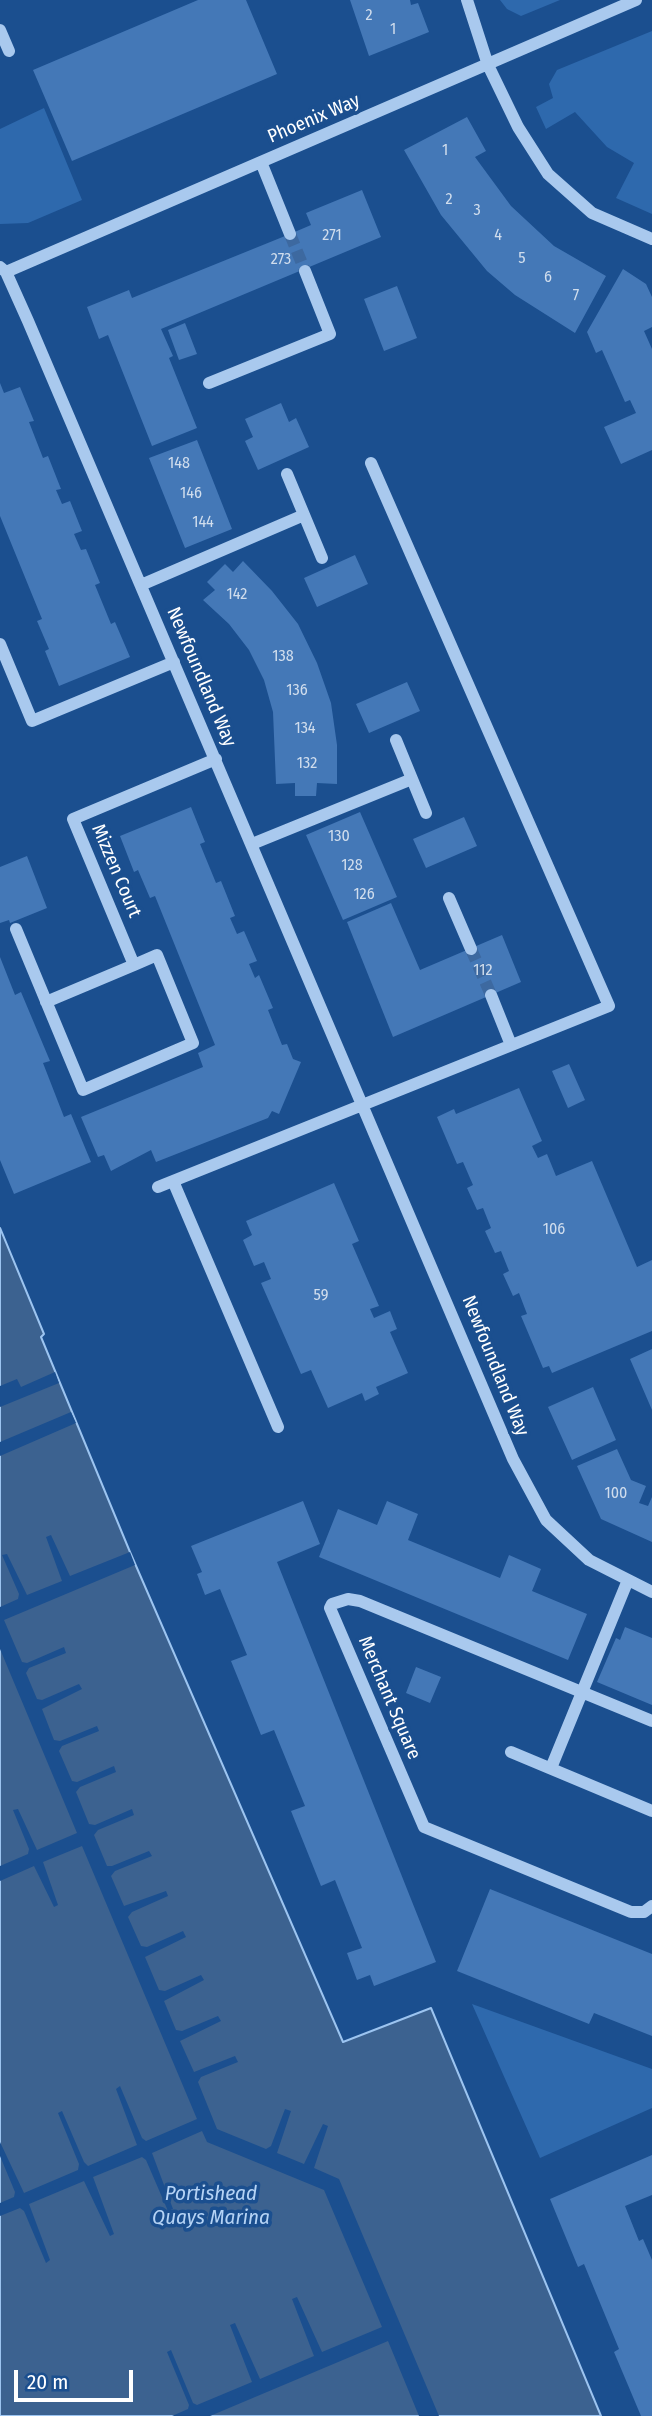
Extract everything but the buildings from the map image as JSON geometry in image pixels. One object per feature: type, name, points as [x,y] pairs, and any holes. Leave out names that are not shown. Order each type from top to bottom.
[{"type":"street","points":[[467,0],[488,65],[533,153],[558,184],[592,213],[652,239]]},
{"type":"street","name":"Phoenix Way","points":[[3,269],[261,162],[636,0]]},
{"type":"street","points":[[0,30],[9,51]]},
{"type":"street","points":[[261,162],[290,234]]},
{"type":"street","name":"Newfoundland Way","points":[[3,269],[216,759],[513,1459],[545,1520],[589,1560],[652,1592]]},
{"type":"street","points":[[209,383],[330,334],[305,271]]},
{"type":"street","points":[[158,1187],[609,1006],[371,463]]},
{"type":"street","points":[[287,474],[322,558]]},
{"type":"street","points":[[141,585],[303,515]]},
{"type":"street","points":[[0,644],[32,721],[174,662]]},
{"type":"street","points":[[396,740],[426,813]]},
{"type":"street","name":"Mizzen Court","points":[[134,965],[73,819],[216,759]]},
{"type":"street","points":[[252,844],[412,779]]},
{"type":"street","points":[[449,898],[471,949]]},
{"type":"street","points":[[16,929],[46,1002],[83,1090],[193,1043],[157,956],[46,1002]]},
{"type":"street","points":[[491,995],[511,1045]]},
{"type":"street","points":[[173,1181],[278,1427]]},
{"type":"street","points":[[551,1768],[628,1580]]},
{"type":"street","name":"Merchant Square","points":[[652,1721],[360,1601],[348,1599],[332,1604],[330,1608],[424,1827],[631,1912],[644,1912],[652,1906]]},
{"type":"street","points":[[511,1752],[652,1811]]},
{"type":"shaded area","points":[[500,0],[560,0],[521,16],[507,9]]},
{"type":"shaded area","points":[[652,31],[652,214],[616,198],[634,163],[607,147],[575,112],[546,129],[536,107],[553,98],[549,84],[557,70]]},
{"type":"shaded area","points":[[44,108],[82,200],[28,223],[0,224],[0,129]]},
{"type":"shaded area","points":[[472,2004],[652,2069],[652,2108],[540,2158]]},
{"type":"water","name":"Portishead Quays Marina","points":[[0,1228],[44,1334],[41,1337],[130,1552],[343,2042],[431,2008],[601,2416],[0,2416]]},
{"type":"pier","points":[[55,1372],[59,1383],[0,1407],[0,1386],[17,1379],[21,1387]]},
{"type":"pier","points":[[71,1412],[76,1423],[0,1456],[0,1442]]},
{"type":"pier","points":[[51,1535],[70,1576],[130,1552],[135,1565],[4,1620],[22,1662],[27,1663],[64,1647],[66,1653],[29,1668],[26,1673],[37,1699],[42,1700],[79,1684],[82,1689],[42,1709],[54,1740],[60,1741],[97,1726],[99,1731],[62,1746],[59,1751],[72,1781],[77,1782],[114,1766],[116,1772],[80,1787],[76,1792],[89,1824],[95,1825],[132,1809],[134,1815],[98,1830],[94,1835],[107,1866],[149,1851],[152,1856],[115,1871],[111,1876],[124,1906],[166,1891],[168,1896],[132,1912],[128,1917],[141,1946],[147,1947],[183,1931],[186,1937],[145,1957],[159,1990],[165,1991],[201,1975],[204,1980],[164,2001],[176,2030],[182,2031],[218,2016],[221,2021],[180,2041],[194,2072],[235,2056],[238,2062],[201,2077],[198,2082],[217,2129],[266,2149],[271,2146],[285,2109],[291,2111],[277,2153],[304,2164],[323,2124],[328,2126],[314,2168],[339,2179],[439,2416],[419,2416],[388,2341],[210,2416],[172,2416],[188,2409],[189,2405],[167,2352],[171,2350],[193,2403],[197,2405],[252,2382],[230,2325],[235,2323],[260,2379],[314,2356],[292,2299],[297,2297],[322,2352],[382,2327],[324,2190],[207,2142],[202,2131],[152,2153],[173,2209],[168,2211],[146,2160],[142,2157],[93,2177],[114,2234],[110,2236],[84,2181],[29,2204],[50,2260],[46,2263],[24,2211],[20,2208],[0,2216],[0,2203],[14,2197],[15,2192],[0,2156],[0,2142],[24,2193],[78,2170],[79,2164],[58,2113],[62,2111],[88,2166],[137,2145],[116,2089],[120,2086],[142,2138],[146,2141],[197,2119],[82,1846],[43,1862],[58,1905],[54,1907],[34,1866],[0,1881],[0,1866],[28,1854],[29,1849],[13,1810],[18,1809],[37,1850],[77,1833],[0,1649],[0,1607],[18,1599],[19,1594],[2,1555],[7,1554],[27,1595],[62,1581],[46,1537]]},
{"type":"tunnel","points":[[290,234],[305,271]]},
{"type":"tunnel","points":[[471,949],[491,995]]}]
